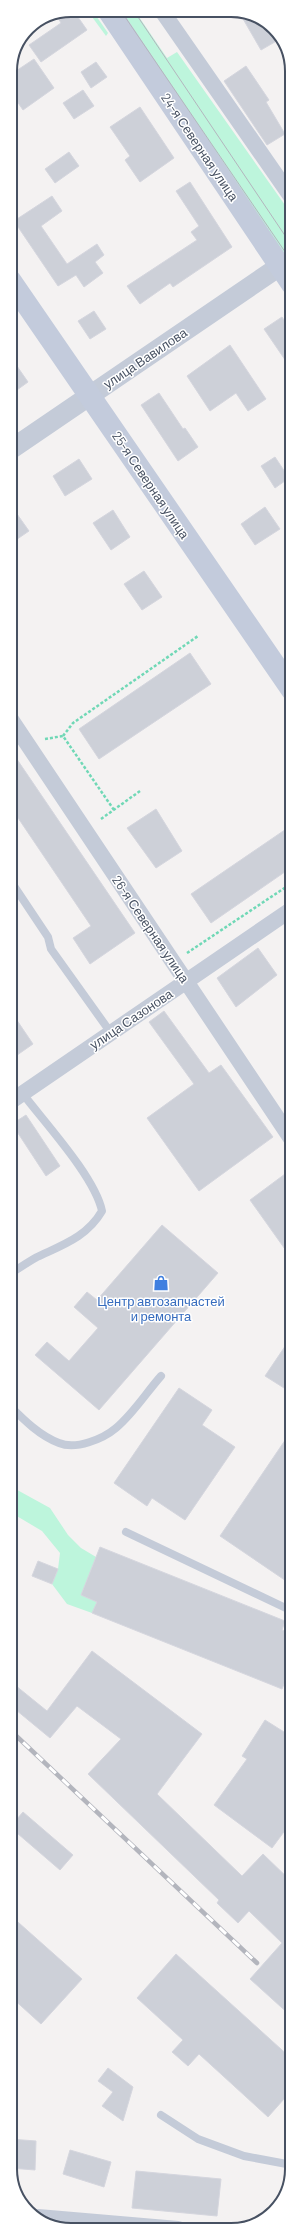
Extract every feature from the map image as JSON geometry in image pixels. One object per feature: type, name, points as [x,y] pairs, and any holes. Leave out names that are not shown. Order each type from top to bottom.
[{"type":"main road","name":"24-я Северная улица","points":[[113,17],[285,274]]},
{"type":"main road","name":"25-я Северная улица","points":[[17,290],[285,680]]},
{"type":"street","points":[[166,17],[285,188]]},
{"type":"street","name":"улица Вавилова","points":[[17,445],[90,396],[285,276]]},
{"type":"street","name":"26-я Северная улица","points":[[17,729],[285,1130]]},
{"type":"street","name":"улица Сазонова","points":[[17,1097],[285,914]]},
{"type":"street","points":[[48,2218],[108,2223]]},
{"type":"lane","points":[[17,890],[48,937],[51,949],[111,1033]]},
{"type":"lane","points":[[17,1099],[81,1170],[99,1198],[102,1211],[95,1222],[76,1239],[36,1258],[17,1270]]},
{"type":"lane","points":[[17,1413],[26,1423],[60,1444],[81,1444],[101,1438],[117,1428],[160,1376]]},
{"type":"lane","points":[[126,1532],[285,1608]]},
{"type":"lane","points":[[161,2115],[198,2139],[244,2156],[285,2164]]},
{"type":"path","points":[[48,739],[63,736],[73,724],[198,636]]},
{"type":"path","points":[[63,736],[114,810]]},
{"type":"path","points":[[101,819],[140,791]]},
{"type":"path","points":[[173,963],[285,888]]},
{"type":"green space","points":[[92,17],[97,17],[108,33],[106,36]]},
{"type":"green space","points":[[119,17],[139,17],[167,58],[177,52],[285,205],[285,263]]},
{"type":"green space","points":[[17,1490],[50,1508],[68,1535],[81,1548],[96,1557],[81,1595],[97,1602],[92,1613],[67,1604],[52,1584],[58,1569],[60,1553],[42,1531],[17,1516]]},
{"type":"building","points":[[78,17],[87,30],[41,62],[29,45],[61,23],[58,18]]},
{"type":"building","points":[[243,18],[252,21],[267,30],[276,41],[261,50]]},
{"type":"building","points":[[34,59],[54,88],[23,110],[17,101],[17,70]]},
{"type":"building","points":[[96,62],[107,77],[91,88],[81,72]]},
{"type":"building","points":[[246,66],[269,100],[266,102],[285,134],[267,145],[224,81]]},
{"type":"building","points":[[83,90],[94,106],[74,119],[63,103]]},
{"type":"building","points":[[140,107],[174,158],[140,182],[125,160],[130,156],[110,127]]},
{"type":"building","points":[[69,152],[79,166],[55,183],[45,169]]},
{"type":"building","points":[[190,182],[232,247],[173,287],[170,283],[140,304],[127,286],[197,240],[191,232],[199,226],[176,191]]},
{"type":"building","points":[[52,196],[62,211],[41,226],[67,264],[97,244],[104,255],[95,262],[103,273],[84,287],[76,275],[58,286],[17,225],[17,219]]},
{"type":"building","points":[[94,311],[106,329],[90,339],[78,321]]},
{"type":"building","points":[[282,317],[285,322],[285,360],[264,329]]},
{"type":"building","points":[[230,345],[266,399],[248,411],[236,393],[210,411],[187,376]]},
{"type":"building","points":[[17,366],[28,382],[17,390]]},
{"type":"building","points":[[159,393],[183,429],[185,428],[198,447],[178,461],[141,405]]},
{"type":"building","points":[[275,457],[285,472],[285,481],[275,488],[261,466]]},
{"type":"building","points":[[79,459],[92,479],[65,496],[53,476]]},
{"type":"building","points":[[265,507],[280,529],[255,545],[241,524]]},
{"type":"building","points":[[113,510],[130,537],[111,550],[93,523]]},
{"type":"building","points":[[17,514],[29,531],[17,539]]},
{"type":"building","points":[[144,571],[162,597],[142,610],[124,584]]},
{"type":"building","points":[[190,653],[211,684],[99,759],[79,729]]},
{"type":"building","points":[[17,759],[135,933],[90,964],[73,938],[91,926],[17,816]]},
{"type":"building","points":[[156,809],[182,851],[156,868],[127,828]]},
{"type":"building","points":[[285,830],[285,872],[211,923],[191,894]]},
{"type":"building","points":[[258,948],[277,975],[236,1007],[217,978]]},
{"type":"building","points":[[164,1011],[209,1073],[221,1065],[273,1137],[199,1191],[147,1118],[194,1084],[149,1022]]},
{"type":"building","points":[[17,1020],[33,1044],[17,1055]]},
{"type":"building","points":[[26,1115],[60,1166],[46,1176],[17,1132],[17,1121]]},
{"type":"building","points":[[285,1174],[285,1249],[250,1200]]},
{"type":"building","points":[[162,1225],[218,1273],[99,1410],[35,1355],[47,1342],[69,1361],[98,1328],[74,1307],[87,1292],[97,1300]]},
{"type":"building","points":[[285,1346],[285,1389],[265,1376]]},
{"type":"building","points":[[179,1388],[212,1410],[202,1425],[235,1447],[185,1520],[152,1498],[147,1506],[114,1483]]},
{"type":"building","points":[[285,1440],[285,1580],[220,1536]]},
{"type":"building","points":[[100,1547],[285,1621],[282,1630],[285,1631],[285,1682],[282,1689],[92,1613],[97,1602],[81,1595]]},
{"type":"building","points":[[38,1561],[58,1569],[52,1584],[32,1576]]},
{"type":"building","points":[[92,1651],[202,1734],[157,1794],[242,1876],[263,1854],[285,1875],[285,2011],[250,1979],[282,1943],[249,1911],[238,1923],[217,1903],[219,1900],[88,1774],[121,1739],[77,1706],[50,1738],[17,1711],[17,1687],[47,1711]]},
{"type":"building","points":[[265,1720],[285,1733],[285,1830],[272,1848],[214,1805],[247,1759],[242,1756]]},
{"type":"building","points":[[23,1812],[73,1855],[60,1870],[17,1833],[17,1819]]},
{"type":"building","points":[[17,1921],[82,1979],[41,2024],[17,2002]]},
{"type":"building","points":[[176,1954],[285,2053],[285,2098],[268,2117],[199,2054],[188,2066],[172,2052],[183,2040],[137,1998]]},
{"type":"building","points":[[108,2068],[133,2087],[123,2121],[102,2106],[113,2092],[98,2081]]},
{"type":"building","points":[[17,2140],[36,2141],[35,2170],[17,2169]]},
{"type":"building","points":[[70,2150],[111,2162],[104,2187],[63,2174]]},
{"type":"building","points":[[136,2171],[221,2179],[217,2216],[132,2208]]},
{"type":"tram line","points":[[125,17],[285,252]]},
{"type":"tram line","points":[[138,17],[285,236]]},
{"type":"railway","points":[[17,1737],[257,1963]]},
{"type":"place","name":"Центр автозапчастей и ремонта","points":[[161,1283]]}]
